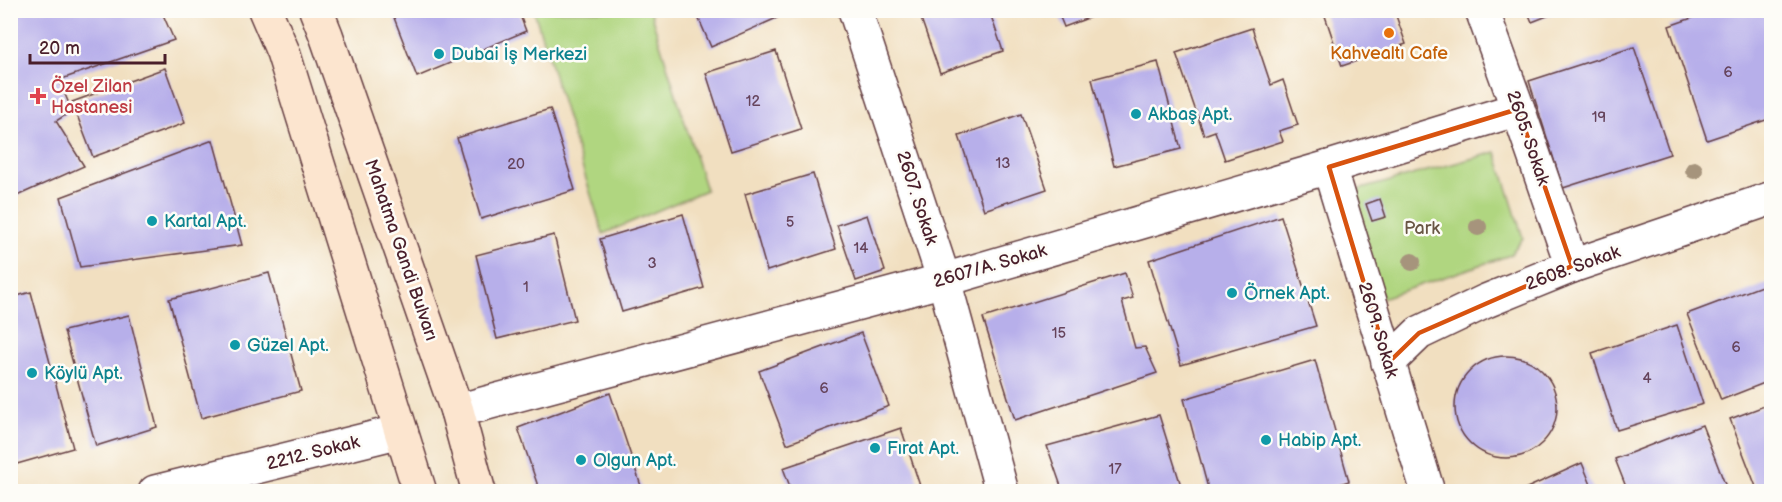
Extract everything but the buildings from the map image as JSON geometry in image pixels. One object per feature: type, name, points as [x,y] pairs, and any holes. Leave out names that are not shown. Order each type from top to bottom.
[{"type":"main road","points":[[265,10],[283,52],[420,492]]},
{"type":"main road","name":"Mahatma Gandi Bulvarı","points":[[316,10],[458,411],[479,492]]},
{"type":"street","name":"2607. Sokak","points":[[855,10],[944,280],[1002,492]]},
{"type":"street","name":"2605. Sokak","points":[[1482,10],[1572,266]]},
{"type":"street","name":"2607/A. Sokak","points":[[458,411],[944,280],[1518,109]]},
{"type":"street","name":"2609. Sokak","points":[[1329,167],[1428,492]]},
{"type":"street","name":"2608. Sokak","points":[[1388,363],[1419,333],[1486,301],[1572,266],[1772,198]]},
{"type":"street","name":"2212. Sokak","points":[[155,492],[401,431]]},
{"type":"highlighted area","points":[[1518,109],[1572,266],[1419,333],[1388,363],[1329,167]]},
{"type":"green space","points":[[534,11],[650,11],[706,190],[603,234]]},
{"type":"green space","name":"Park","points":[[1496,152],[1523,238],[1510,255],[1382,298],[1354,191]]},
{"type":"place","name":"Kahvealtı Cafe","points":[[1389,33]]},
{"type":"place","name":"Dubai İş Merkezi","points":[[439,54]]},
{"type":"place","name":"Özel Zilan Hastanesi","points":[[38,96]]},
{"type":"place","name":"Akbaş Apt.","points":[[1136,114]]},
{"type":"place","name":"Kartal Apt.","points":[[152,221]]},
{"type":"place","name":"Örnek Apt.","points":[[1232,293]]},
{"type":"place","name":"Güzel Apt.","points":[[235,345]]},
{"type":"place","name":"Köylü Apt.","points":[[32,373]]},
{"type":"place","name":"Habip Apt.","points":[[1266,440]]},
{"type":"place","name":"Fırat Apt.","points":[[875,448]]},
{"type":"place","name":"Olgun Apt.","points":[[581,460]]}]
